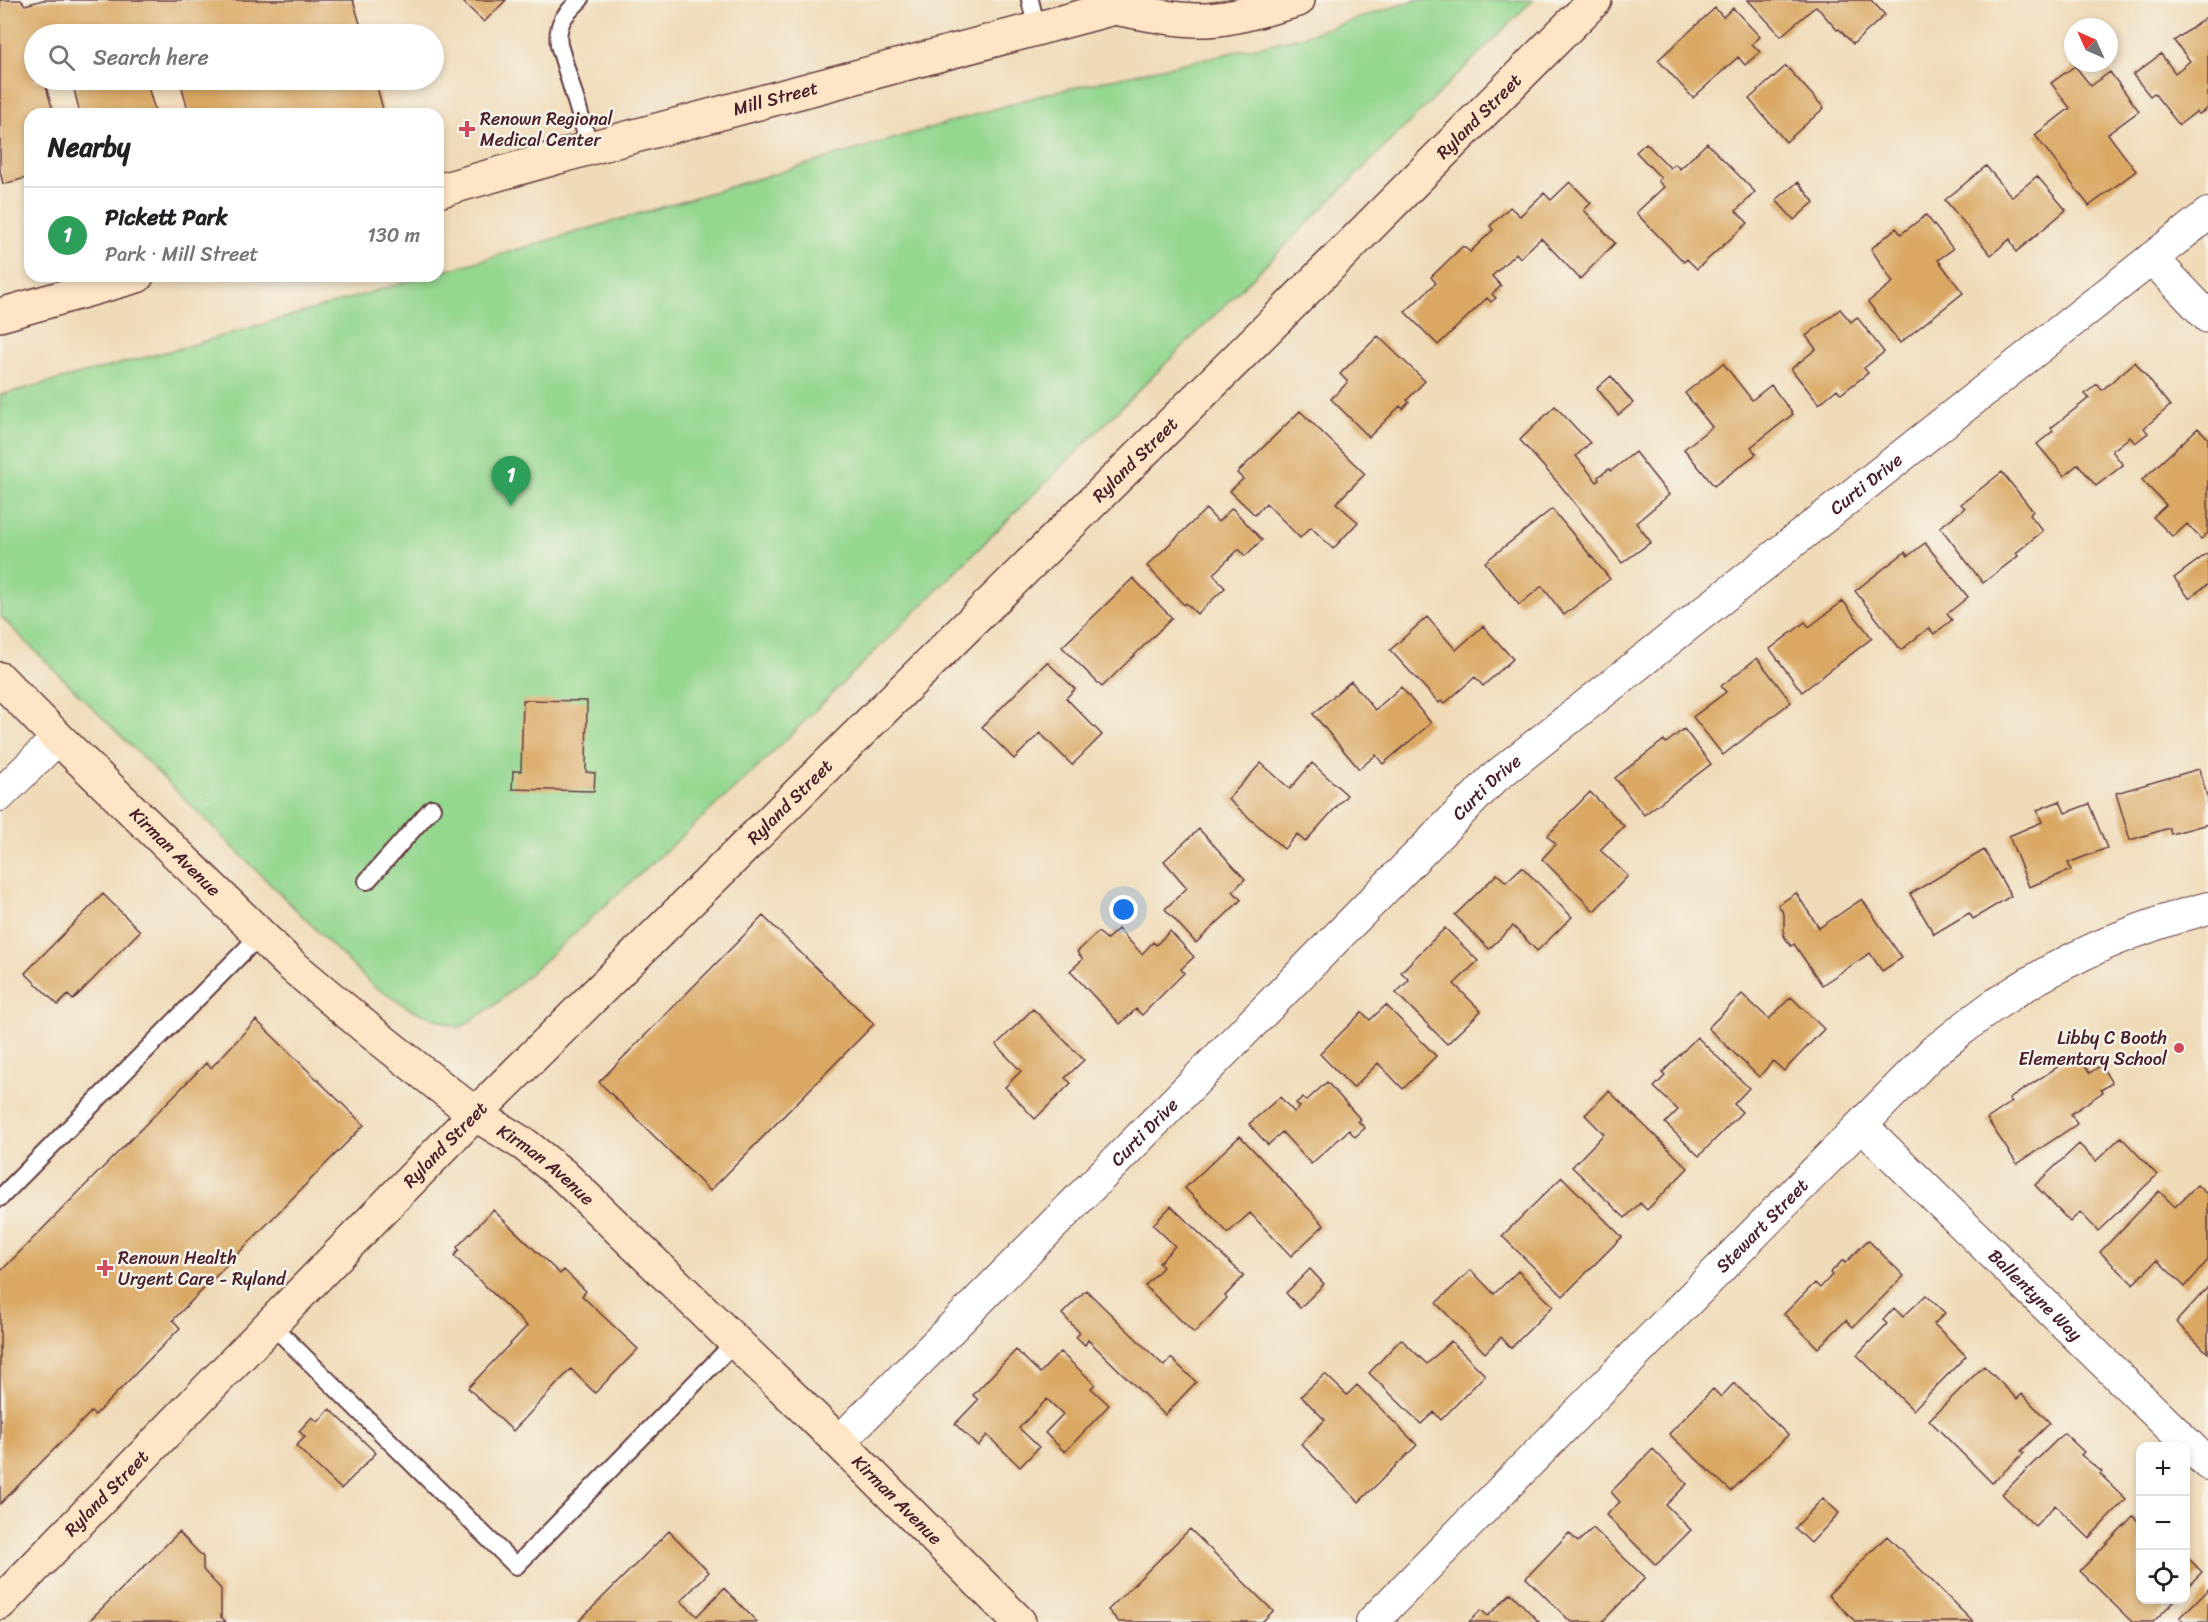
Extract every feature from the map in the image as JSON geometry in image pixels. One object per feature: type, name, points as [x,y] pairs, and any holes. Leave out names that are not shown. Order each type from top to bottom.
[{"type":"main road","name":"Mill Street","points":[[444,189],[590,148],[1034,14],[1123,4],[1174,17],[1205,20],[1237,16],[1298,0]]},
{"type":"main road","name":"Ryland Street","points":[[0,1603],[475,1114],[1270,326],[1591,2]]},
{"type":"main road","points":[[0,315],[116,282]]},
{"type":"main road","name":"Kirman Avenue","points":[[0,679],[290,964],[475,1114],[525,1145],[563,1175],[839,1442],[1019,1622]]},
{"type":"street","name":"Curti Drive","points":[[839,1442],[1494,778],[2208,214]]},
{"type":"street","points":[[2152,258],[2208,317]]},
{"type":"street","points":[[0,795],[58,738]]},
{"type":"street","name":"Stewart Street","points":[[1372,1622],[1933,1052],[1998,1002],[2065,962],[2139,929],[2208,908]]},
{"type":"street","name":"Ballentyne Way","points":[[1862,1126],[2208,1464]]},
{"type":"lane","points":[[580,0],[564,14],[557,35],[590,148]]},
{"type":"lane","points":[[367,881],[432,808]]},
{"type":"lane","points":[[0,1198],[260,935]]},
{"type":"lane","points":[[271,1324],[516,1566],[735,1342]]},
{"type":"green space","points":[[1416,0],[1533,0],[754,771],[496,1004],[460,1028],[412,1010],[373,986],[0,616],[0,395],[185,347],[406,282],[444,282],[444,271],[1045,94],[1297,38]]},
{"type":"building","points":[[0,0],[21,0],[25,5],[43,0],[353,0],[360,24],[24,24],[24,90],[47,90],[52,108],[24,108],[24,179],[3,184],[0,171]]},
{"type":"building","points":[[461,0],[506,0],[484,22]]},
{"type":"building","points":[[1748,0],[1871,0],[1885,15],[1853,44],[1816,6],[1781,36]]},
{"type":"building","points":[[1715,8],[1723,17],[1733,8],[1760,37],[1752,44],[1760,52],[1745,65],[1738,57],[1693,98],[1658,60]]},
{"type":"building","points":[[2208,16],[2208,108],[2199,114],[2196,112],[2179,125],[2154,93],[2150,96],[2133,75],[2161,54],[2175,73],[2190,61],[2174,41]]},
{"type":"building","points":[[1786,66],[1824,108],[1786,142],[1749,99]]},
{"type":"building","points":[[2067,72],[2080,72],[2091,86],[2110,72],[2139,111],[2108,134],[2136,171],[2089,206],[2035,135],[2070,108],[2051,83]]},
{"type":"building","points":[[74,90],[149,90],[154,108],[79,108]]},
{"type":"building","points":[[183,90],[378,90],[383,108],[187,108]]},
{"type":"building","points":[[1646,143],[1670,168],[1675,164],[1680,169],[1707,143],[1755,192],[1736,211],[1748,223],[1697,269],[1687,259],[1684,262],[1636,213],[1664,187],[1658,181],[1661,178],[1636,152]]},
{"type":"building","points":[[1986,166],[2012,197],[2037,176],[2066,210],[2016,252],[2010,239],[1991,255],[1945,200]]},
{"type":"building","points":[[1570,182],[1591,203],[1584,210],[1615,243],[1580,279],[1541,238],[1520,258],[1516,253],[1492,276],[1501,286],[1492,294],[1496,298],[1491,302],[1487,298],[1438,345],[1405,312],[1436,283],[1431,277],[1463,246],[1470,252],[1493,230],[1490,226],[1510,207],[1520,216],[1544,193],[1551,200]]},
{"type":"building","points":[[1798,182],[1814,202],[1794,220],[1776,200]]},
{"type":"building","points":[[1926,215],[1953,249],[1938,260],[1963,293],[1900,343],[1868,302],[1893,282],[1871,249],[1896,228],[1901,234]]},
{"type":"building","points":[[1840,309],[1851,322],[1857,317],[1884,352],[1864,368],[1868,373],[1841,394],[1837,389],[1819,404],[1791,369],[1816,349],[1806,336]]},
{"type":"building","points":[[1378,336],[1425,381],[1407,400],[1409,402],[1403,409],[1400,406],[1369,437],[1331,399],[1348,382],[1340,374]]},
{"type":"building","points":[[2135,362],[2170,406],[2144,428],[2148,433],[2135,443],[2130,437],[2112,451],[2123,465],[2096,486],[2078,464],[2064,476],[2037,444],[2053,431],[2051,428],[2089,398],[2085,394],[2097,384],[2102,390]]},
{"type":"building","points":[[1723,363],[1752,400],[1771,385],[1793,414],[1751,447],[1756,454],[1714,486],[1684,449],[1712,427],[1685,393]]},
{"type":"building","points":[[1611,376],[1633,403],[1618,415],[1597,388]]},
{"type":"building","points":[[1555,406],[1590,443],[1576,456],[1597,482],[1598,477],[1609,469],[1611,471],[1635,452],[1669,495],[1636,523],[1651,542],[1622,563],[1560,485],[1520,440]]},
{"type":"building","points":[[1300,411],[1365,474],[1336,503],[1358,522],[1333,549],[1311,527],[1300,538],[1266,503],[1255,515],[1230,491],[1243,479],[1237,473]]},
{"type":"building","points":[[2198,428],[2208,438],[2208,533],[2201,539],[2187,524],[2173,537],[2153,517],[2166,505],[2142,480]]},
{"type":"building","points":[[2002,472],[2033,511],[2030,515],[2043,531],[2016,553],[2018,556],[1983,583],[1940,527],[1965,508],[1961,504]]},
{"type":"building","points":[[1232,508],[1262,540],[1245,556],[1239,549],[1213,574],[1225,588],[1197,614],[1186,603],[1184,605],[1147,566],[1206,509],[1218,522]]},
{"type":"building","points":[[1552,509],[1610,579],[1564,615],[1542,586],[1519,605],[1485,562]]},
{"type":"building","points":[[1925,543],[1968,597],[1947,614],[1952,620],[1934,634],[1929,628],[1901,650],[1855,591],[1905,552],[1908,556]]},
{"type":"building","points":[[2208,553],[2208,584],[2189,598],[2174,578]]},
{"type":"building","points":[[1133,578],[1172,618],[1102,687],[1062,647]]},
{"type":"building","points":[[1843,601],[1872,638],[1802,692],[1770,649],[1805,622],[1809,627]]},
{"type":"building","points":[[1427,617],[1456,650],[1483,626],[1513,659],[1483,686],[1475,677],[1444,704],[1441,701],[1439,703],[1390,650]]},
{"type":"building","points":[[1757,658],[1791,702],[1723,755],[1693,717],[1726,692],[1721,686]]},
{"type":"building","points":[[1047,662],[1075,689],[1066,698],[1102,735],[1072,765],[1040,733],[1014,759],[982,727]]},
{"type":"building","points":[[1351,681],[1375,710],[1401,687],[1431,723],[1383,764],[1376,755],[1359,769],[1313,714]]},
{"type":"building","points":[[523,700],[587,701],[586,772],[595,773],[594,791],[512,789],[513,771],[521,771]]},
{"type":"building","points":[[1684,729],[1711,764],[1644,815],[1615,778],[1664,740],[1666,743]]},
{"type":"building","points":[[1261,763],[1290,789],[1312,763],[1347,795],[1305,842],[1297,834],[1284,849],[1228,799]]},
{"type":"building","points":[[2199,769],[2208,799],[2208,824],[2171,834],[2169,828],[2130,840],[2116,793]]},
{"type":"building","points":[[1590,792],[1624,826],[1600,850],[1628,876],[1594,911],[1542,859],[1556,844],[1547,836]]},
{"type":"building","points":[[2060,801],[2065,813],[2089,804],[2107,848],[2068,863],[2071,870],[2029,887],[2009,836],[2042,822],[2037,810]]},
{"type":"building","points":[[1199,829],[1245,879],[1233,891],[1241,900],[1196,943],[1165,909],[1187,888],[1164,861]]},
{"type":"building","points":[[1984,850],[2011,896],[1973,919],[1969,913],[1934,934],[1910,894]]},
{"type":"building","points":[[1522,867],[1572,917],[1537,951],[1513,926],[1489,949],[1455,915],[1497,874],[1506,882]]},
{"type":"building","points":[[1796,893],[1819,928],[1862,899],[1902,958],[1882,971],[1870,953],[1822,985],[1794,944],[1791,946],[1784,936],[1784,914],[1778,905]]},
{"type":"building","points":[[103,894],[140,931],[73,1000],[68,995],[58,1005],[25,973]]},
{"type":"building","points":[[763,916],[874,1024],[710,1191],[599,1082]]},
{"type":"building","points":[[1445,928],[1478,961],[1454,984],[1481,1011],[1447,1044],[1396,993],[1409,980],[1401,972]]},
{"type":"building","points":[[1118,929],[1142,954],[1153,942],[1156,945],[1170,931],[1194,957],[1181,969],[1184,973],[1142,1015],[1136,1009],[1120,1024],[1070,971],[1083,959],[1077,952],[1098,932],[1107,939]]},
{"type":"building","points":[[1742,994],[1769,1019],[1791,997],[1824,1029],[1784,1071],[1773,1061],[1759,1077],[1708,1028]]},
{"type":"building","points":[[1386,1005],[1436,1056],[1403,1089],[1378,1063],[1353,1088],[1320,1054],[1362,1012],[1370,1020]]},
{"type":"building","points":[[1033,1009],[1084,1060],[1065,1078],[1071,1083],[1035,1119],[1005,1087],[1021,1071],[996,1045]]},
{"type":"building","points":[[256,1020],[364,1125],[173,1320],[180,1328],[95,1415],[91,1412],[0,1504],[0,1272],[206,1063],[211,1068]]},
{"type":"building","points":[[1697,1037],[1749,1088],[1734,1104],[1742,1112],[1699,1156],[1665,1123],[1678,1110],[1654,1087],[1665,1076],[1662,1073]]},
{"type":"building","points":[[2077,1054],[2090,1073],[2101,1065],[2112,1083],[2071,1114],[2077,1124],[2017,1164],[1987,1119],[2012,1102],[2009,1099]]},
{"type":"building","points":[[1327,1082],[1361,1120],[1358,1121],[1365,1128],[1355,1137],[1349,1130],[1311,1164],[1282,1132],[1268,1145],[1249,1124],[1280,1097],[1294,1112],[1300,1107],[1296,1103],[1303,1097],[1306,1101]]},
{"type":"building","points":[[1609,1091],[1688,1168],[1647,1210],[1640,1203],[1625,1218],[1572,1167],[1604,1134],[1585,1115]]},
{"type":"building","points":[[1240,1136],[1324,1225],[1291,1256],[1250,1213],[1228,1233],[1185,1188]]},
{"type":"building","points":[[2121,1137],[2157,1175],[2098,1231],[2080,1212],[2070,1222],[2035,1185],[2079,1144],[2096,1161]]},
{"type":"building","points":[[1562,1177],[1622,1237],[1563,1296],[1502,1236]]},
{"type":"building","points":[[2197,1185],[2208,1195],[2208,1260],[2185,1287],[2157,1260],[2133,1284],[2100,1252],[2159,1191],[2175,1207]]},
{"type":"building","points":[[1171,1206],[1244,1276],[1194,1333],[1145,1286],[1163,1267],[1159,1263],[1175,1246],[1153,1225]]},
{"type":"building","points":[[493,1210],[560,1274],[564,1270],[586,1291],[582,1296],[638,1349],[595,1393],[571,1369],[513,1431],[468,1388],[527,1326],[454,1256],[459,1250],[457,1247]]},
{"type":"building","points":[[1868,1240],[1904,1276],[1853,1327],[1846,1320],[1818,1348],[1784,1314],[1815,1283],[1820,1288],[1843,1260],[1845,1263]]},
{"type":"building","points":[[1310,1269],[1324,1284],[1300,1308],[1286,1293]]},
{"type":"building","points":[[1471,1270],[1494,1294],[1518,1271],[1553,1306],[1511,1348],[1501,1337],[1485,1353],[1436,1303]]},
{"type":"building","points":[[2208,1287],[2208,1353],[2176,1322]]},
{"type":"building","points":[[1086,1290],[1164,1366],[1171,1358],[1196,1382],[1165,1415],[1088,1340],[1085,1345],[1076,1337],[1080,1333],[1062,1314]]},
{"type":"building","points":[[1926,1295],[1945,1313],[1934,1324],[1966,1356],[1913,1410],[1857,1355],[1887,1324],[1883,1320],[1894,1308],[1903,1317]]},
{"type":"building","points":[[1401,1339],[1427,1364],[1451,1341],[1485,1375],[1441,1420],[1434,1412],[1421,1424],[1369,1373]]},
{"type":"building","points":[[1016,1350],[1040,1373],[1060,1352],[1095,1384],[1091,1388],[1109,1405],[1065,1452],[1045,1433],[1063,1414],[1047,1399],[1019,1428],[1039,1447],[1020,1467],[987,1435],[978,1446],[955,1424],[978,1400],[973,1395]]},
{"type":"building","points":[[1984,1366],[2017,1399],[2022,1394],[2050,1423],[2021,1451],[2024,1453],[1992,1483],[1929,1420]]},
{"type":"building","points":[[1325,1374],[1347,1395],[1357,1385],[1417,1445],[1359,1502],[1301,1444],[1325,1420],[1301,1396]]},
{"type":"building","points":[[1734,1383],[1788,1435],[1731,1491],[1669,1434],[1713,1389],[1721,1397]]},
{"type":"building","points":[[330,1409],[376,1453],[341,1489],[296,1446],[305,1437],[299,1431],[312,1417],[318,1422]]},
{"type":"building","points":[[2064,1433],[2084,1452],[2081,1455],[2102,1472],[2100,1474],[2126,1499],[2089,1538],[2055,1505],[2035,1526],[2002,1494]]},
{"type":"building","points":[[1653,1449],[1687,1484],[1666,1505],[1691,1530],[1656,1565],[1606,1515],[1620,1502],[1611,1492]]},
{"type":"building","points":[[1823,1498],[1839,1513],[1811,1543],[1795,1528]]},
{"type":"building","points":[[2133,1516],[2136,1519],[2136,1604],[2171,1604],[2153,1622],[2132,1622],[2080,1571]]},
{"type":"building","points":[[1593,1528],[1645,1578],[1602,1622],[1571,1622],[1526,1578],[1569,1533],[1578,1542]]},
{"type":"building","points":[[1190,1529],[1273,1611],[1262,1622],[1119,1622],[1108,1610]]},
{"type":"building","points":[[669,1531],[709,1572],[681,1601],[697,1616],[724,1588],[757,1622],[578,1622]]},
{"type":"building","points":[[179,1532],[203,1557],[203,1570],[221,1589],[221,1617],[226,1622],[88,1622]]},
{"type":"building","points":[[1887,1536],[1973,1622],[1856,1622],[1828,1595]]},
{"type":"building","points":[[2190,1560],[2202,1572],[2190,1584]]},
{"type":"building","points":[[2208,1589],[2208,1622],[2185,1622],[2180,1618]]},
{"type":"building","points":[[1511,1593],[1539,1622],[1469,1622],[1481,1610],[1488,1616]]},
{"type":"place","name":"Renown Regional Medical Center","points":[[467,129]]},
{"type":"place","name":"Pickett Park","points":[[511,506]]},
{"type":"place","name":"Libby C Booth Elementary School","points":[[2179,1048]]},
{"type":"place","name":"Renown Health Urgent Care - Ryland","points":[[105,1268]]}]
